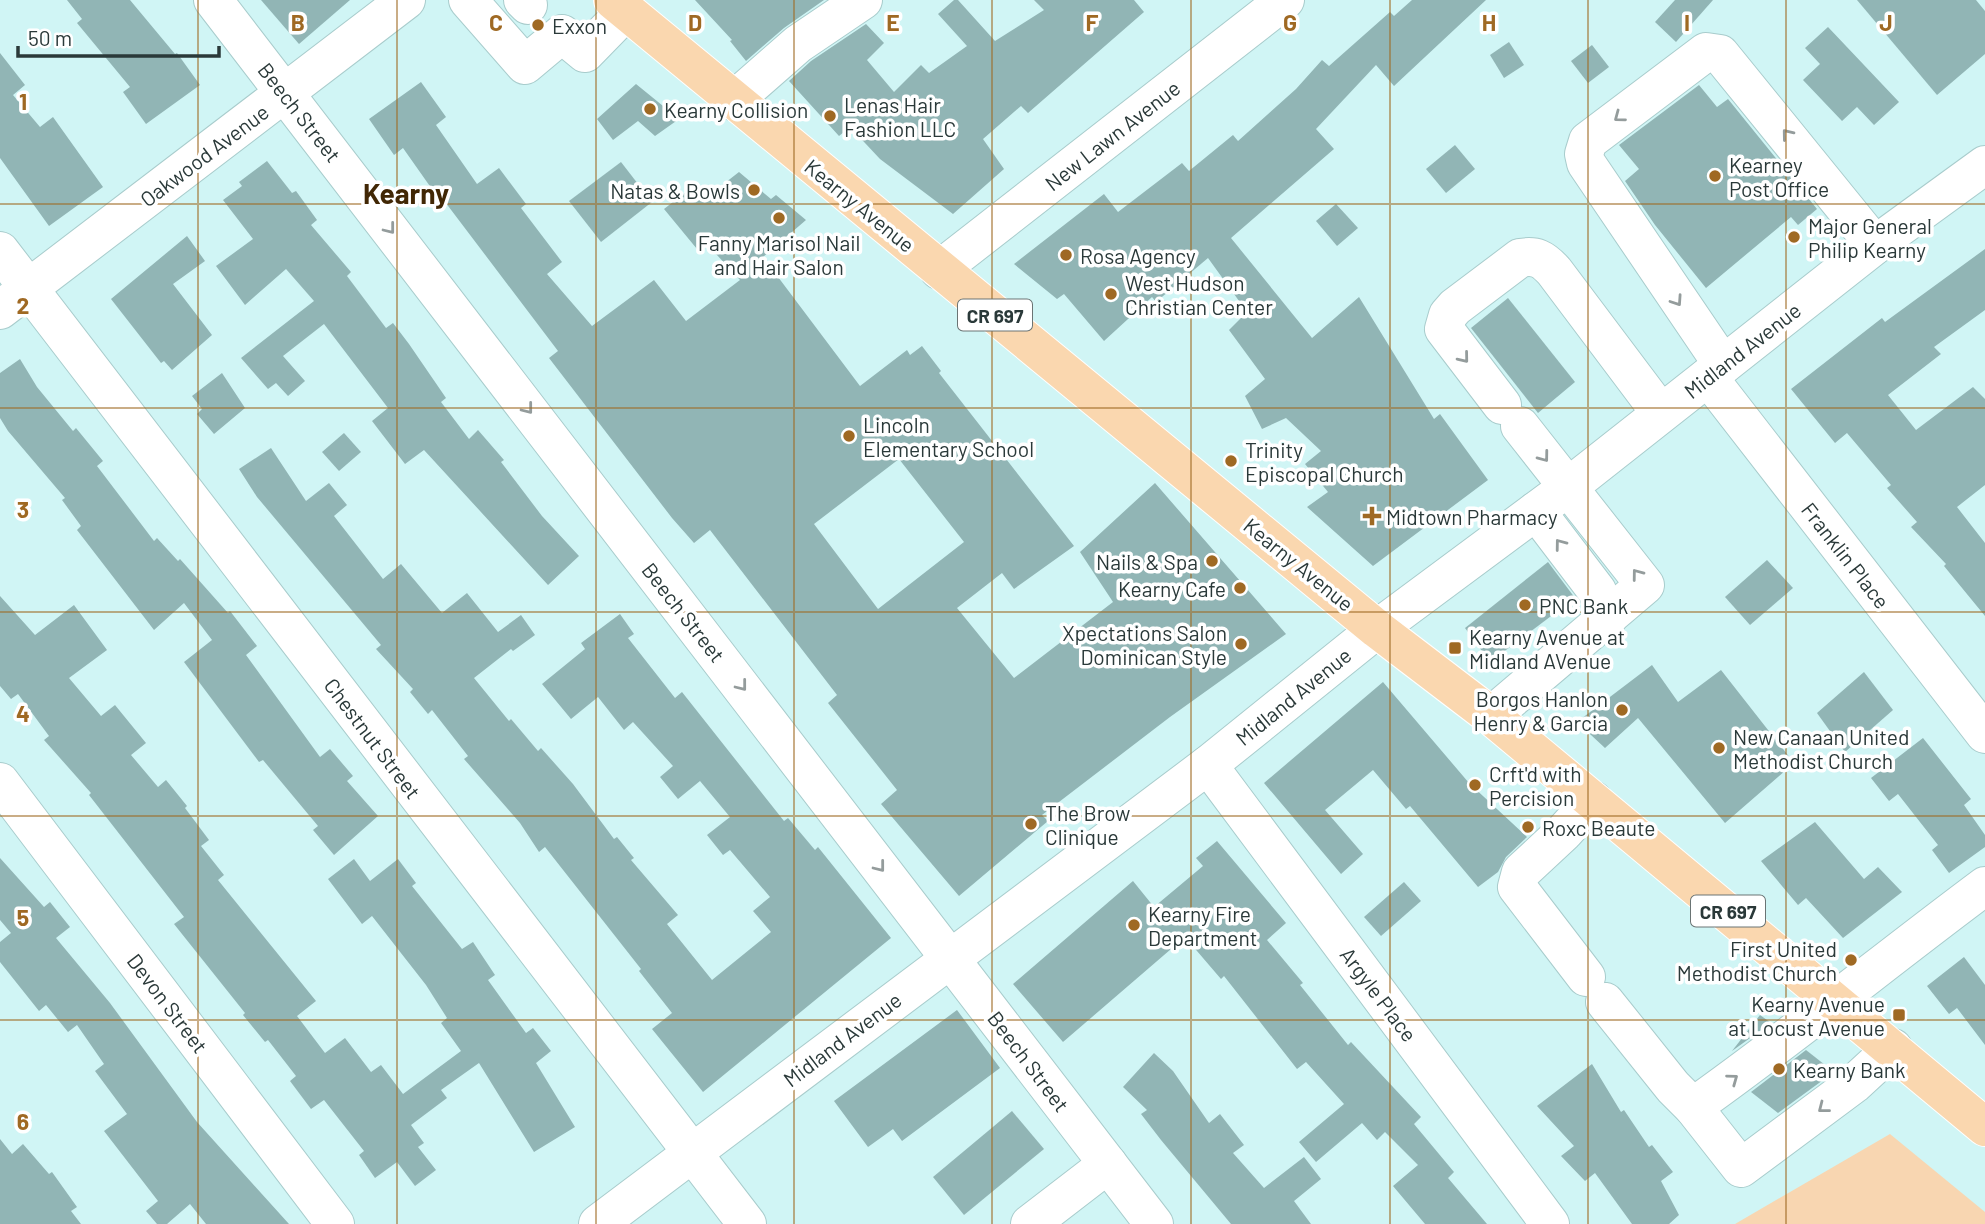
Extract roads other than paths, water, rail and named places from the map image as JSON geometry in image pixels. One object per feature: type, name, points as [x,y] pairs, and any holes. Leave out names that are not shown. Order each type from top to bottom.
[{"type":"main road","name":"Kearny Avenue","points":[[620,6],[733,102],[1377,629],[1491,716],[1894,1048],[1974,1118]]},
{"type":"street","name":"Beech Street","points":[[213,0],[1154,1224]]},
{"type":"street","name":"Oakwood Avenue","points":[[14,299],[406,0]]},
{"type":"street","points":[[733,102],[798,44],[863,0]]},
{"type":"street","name":"New Lawn Avenue","points":[[939,270],[1285,0]]},
{"type":"street","points":[[500,4],[525,65],[560,32],[585,53],[620,6]]},
{"type":"street","name":"Franklin Place","points":[[1875,245],[1720,54],[1706,52],[1588,141],[1584,154],[1586,163],[1648,258],[1716,371],[1985,734]]},
{"type":"street","name":"Midland Avenue","points":[[598,1224],[690,1152],[1208,765],[1377,629],[1567,488],[1875,245],[1985,165]]},
{"type":"street","name":"Chestnut Street","points":[[0,251],[14,299],[747,1224]]},
{"type":"street","points":[[1491,716],[1645,585],[1444,330],[1448,315],[1520,258],[1532,256],[1544,260],[1660,412]]},
{"type":"street","points":[[1536,511],[1597,591],[1608,618]]},
{"type":"street","name":"Argyle Place","points":[[1208,765],[1550,1224]]},
{"type":"street","name":"Devon Street","points":[[0,782],[335,1224]]},
{"type":"street","points":[[1593,800],[1521,873],[1517,887],[1673,1087],[1693,1107],[1741,1168],[1854,1084],[1894,1048]]},
{"type":"street","points":[[1693,1107],[1798,1032],[1834,999],[1985,886]]},
{"type":"street","points":[[1030,1224],[1108,1164]]},
{"type":"place","name":"Exxon","points":[[538,25]]},
{"type":"place","name":"Kearny Collision","points":[[650,109]]},
{"type":"place","name":"Lenas Hair Fashion LLC","points":[[830,116]]},
{"type":"place","name":"Kearney Post Office","points":[[1715,176]]},
{"type":"place","name":"Natas & Bowls","points":[[754,190]]},
{"type":"place","name":"Fanny Marisol Nail and Hair Salon","points":[[779,218]]},
{"type":"place","name":"Major General Philip Kearny","points":[[1794,237]]},
{"type":"place","name":"Rosa Agency","points":[[1066,255]]},
{"type":"place","name":"West Hudson Christian Center","points":[[1111,294]]},
{"type":"place","name":"Lincoln Elementary School","points":[[849,436]]},
{"type":"place","name":"Trinity Episcopal Church","points":[[1231,461]]},
{"type":"place","name":"Midtown Pharmacy","points":[[1372,516]]},
{"type":"place","name":"Nails & Spa","points":[[1212,561]]},
{"type":"place","name":"Kearny Cafe","points":[[1240,588]]},
{"type":"place","name":"PNC Bank","points":[[1525,605]]},
{"type":"place","name":"Xpectations Salon Dominican Style","points":[[1241,644]]},
{"type":"place","name":"Kearny Avenue at Midland AVenue","points":[[1455,648]]},
{"type":"place","name":"Borgos Hanlon Henry & Garcia","points":[[1622,710]]},
{"type":"place","name":"New Canaan United Methodist Church","points":[[1719,748]]},
{"type":"place","name":"Crft'd with Percision","points":[[1475,785]]},
{"type":"place","name":"The Brow Clinique","points":[[1031,824]]},
{"type":"place","name":"Roxc Beaute","points":[[1528,827]]},
{"type":"place","name":"Kearny Fire Department","points":[[1134,925]]},
{"type":"place","name":"First United Methodist Church","points":[[1851,960]]},
{"type":"place","name":"Kearny Avenue at Locust Avenue","points":[[1899,1015]]},
{"type":"place","name":"Kearny Bank","points":[[1779,1069]]},
{"type":"district","name":"Kearny","points":[[406,193]]}]
